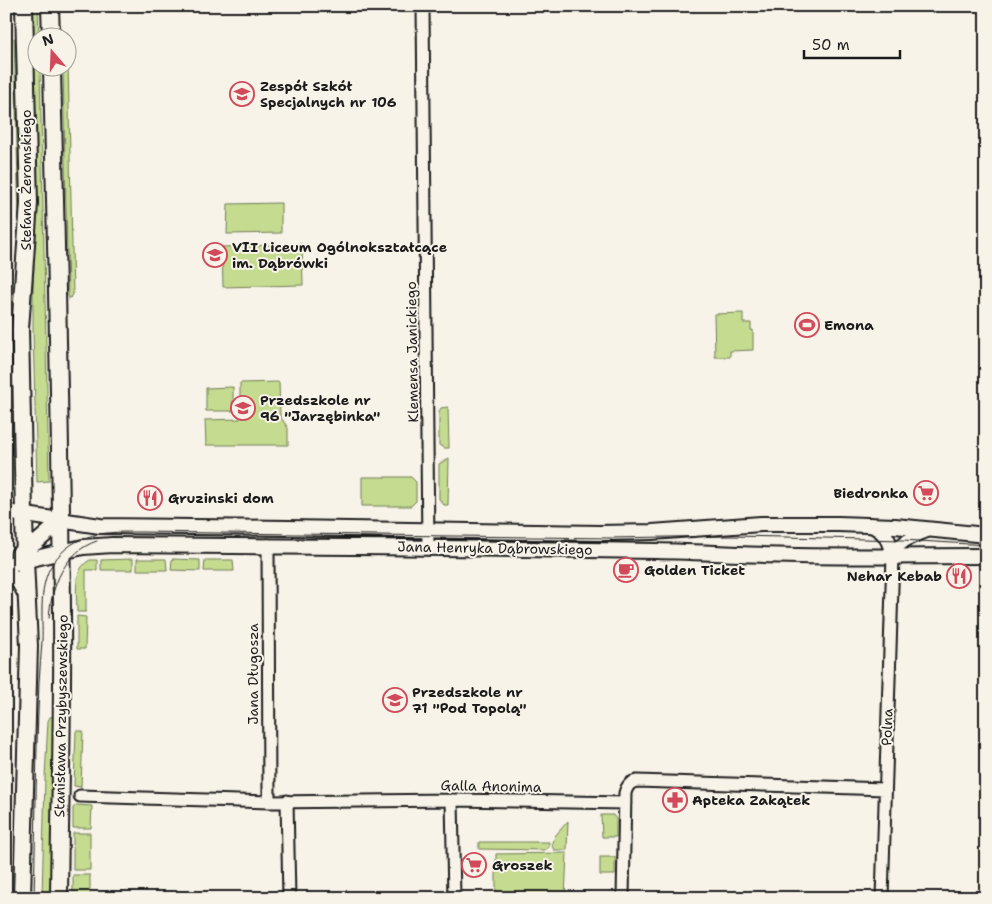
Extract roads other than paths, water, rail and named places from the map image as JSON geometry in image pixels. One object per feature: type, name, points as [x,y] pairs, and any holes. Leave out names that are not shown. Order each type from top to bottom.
[{"type":"main road","name":"Stefana Żeromskiego","points":[[24,6],[29,203],[20,329],[25,548]]},
{"type":"main road","points":[[50,6],[51,28]]},
{"type":"main road","name":"Stefana Żeromskiego","points":[[52,78],[61,528]]},
{"type":"main road","name":"Stanisława Przybyszewskiego","points":[[59,898],[62,686],[61,528]]},
{"type":"main road","points":[[22,898],[29,646],[25,548]]},
{"type":"street","name":"Klemensa Janickiego","points":[[423,6],[428,548]]},
{"type":"street","name":"Jana Henryka Dąbrowskiego","points":[[6,512],[24,515],[61,528],[100,526],[610,533],[652,532],[761,524],[870,525],[986,535]]},
{"type":"street","name":"Polna","points":[[870,525],[877,527],[885,534],[893,556],[882,898]]},
{"type":"street","name":"Jana Henryka Dąbrowskiego","points":[[6,560],[61,528]]},
{"type":"street","points":[[893,556],[895,549],[900,544],[933,529]]},
{"type":"street","name":"Jana Henryka Dąbrowskiego","points":[[6,564],[25,548],[62,552],[100,545],[268,545],[696,552],[796,556],[986,556]]},
{"type":"street","name":"Jana Długosza","points":[[268,545],[269,802]]},
{"type":"street","points":[[6,571],[18,581],[26,595]]},
{"type":"street","points":[[623,898],[626,788],[632,782],[885,789]]},
{"type":"street","name":"Galla Anonima","points":[[80,796],[269,802],[452,800],[625,803]]},
{"type":"street","points":[[452,800],[454,898]]},
{"type":"street","points":[[287,801],[289,898]]},
{"type":"tram line","points":[[34,898],[38,709],[43,591],[48,572],[53,563],[62,552],[82,539],[104,533],[141,532],[609,538],[730,536],[903,540],[986,545]]},
{"type":"tram line","points":[[49,618],[53,594],[68,561],[86,546],[97,541]]},
{"type":"place","name":"Zespół Szkół Specjalnych nr 106","points":[[242,94]]},
{"type":"place","name":"VII Liceum Ogólnokształcące im. Dąbrówki","points":[[215,255]]},
{"type":"place","name":"Emona","points":[[807,325]]},
{"type":"place","name":"Przedszkole nr 96 \"Jarzębinka\"","points":[[243,408]]},
{"type":"place","name":"Biedronka","points":[[926,493]]},
{"type":"place","name":"Gruzinski dom","points":[[150,498]]},
{"type":"place","name":"Golden Ticket","points":[[626,570]]},
{"type":"place","name":"Nehar Kebab","points":[[959,576]]},
{"type":"place","name":"Przedszkole nr 71 \"Pod Topolą\"","points":[[395,700]]},
{"type":"place","name":"Apteka Zakątek","points":[[675,800]]},
{"type":"place","name":"Groszek","points":[[474,865]]}]
